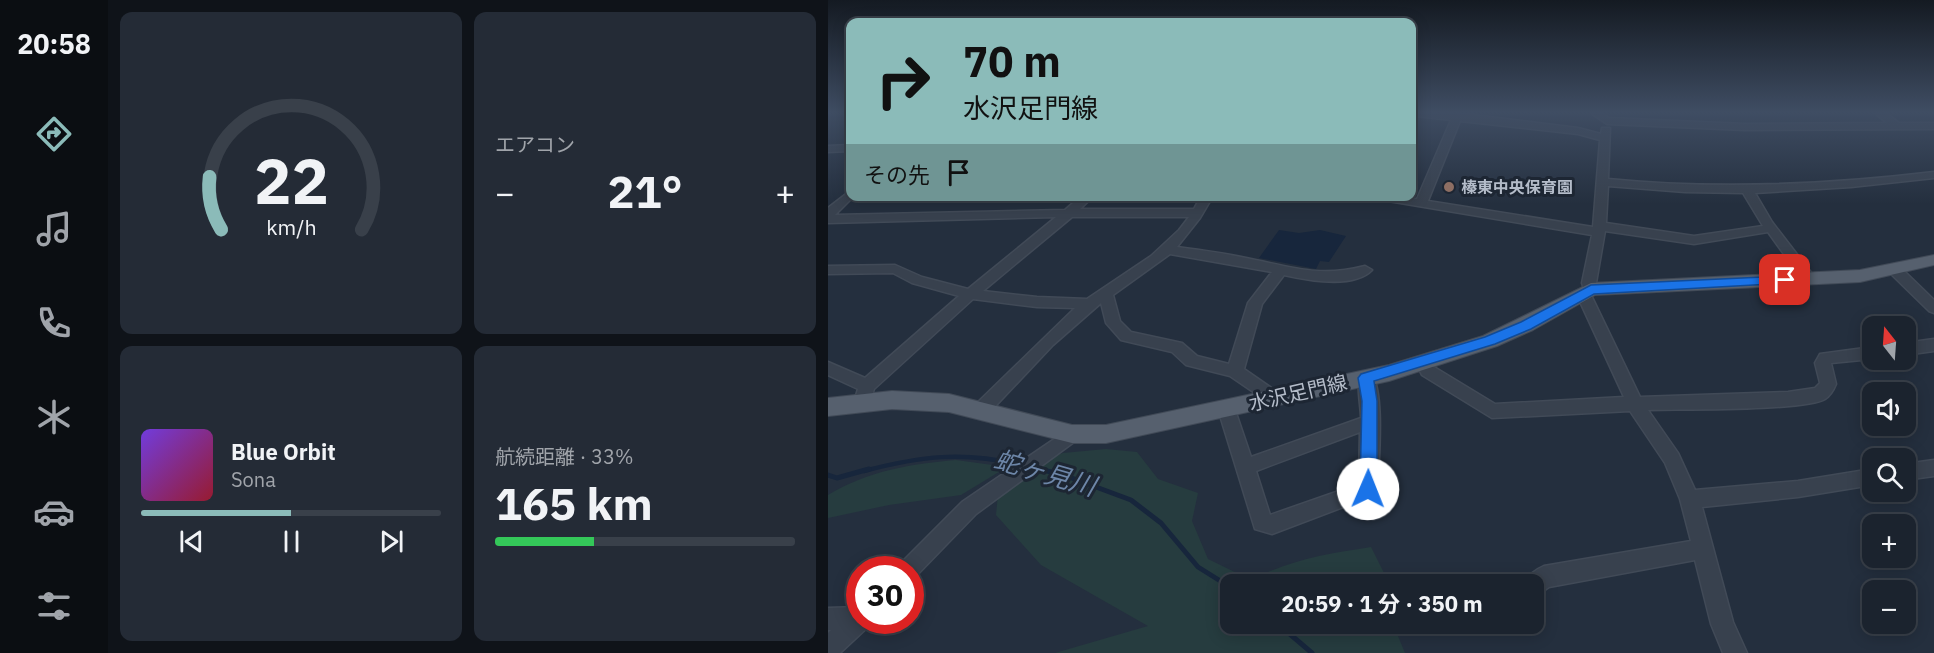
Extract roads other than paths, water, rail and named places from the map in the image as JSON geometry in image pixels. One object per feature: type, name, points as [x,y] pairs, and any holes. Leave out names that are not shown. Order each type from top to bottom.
[{"type":"main road","name":"水沢足門線","points":[[828,407],[864,394],[981,410],[1072,434],[1106,434],[1366,378],[1490,341],[1545,316],[1587,291],[1860,276],[1934,260]]},
{"type":"street","points":[[1421,203],[1446,143]]},
{"type":"street","points":[[1606,143],[1599,229],[1587,291],[1636,406],[1672,459],[1690,499],[1722,624],[1734,653]]},
{"type":"street","points":[[828,149],[846,148]]},
{"type":"street","points":[[1602,182],[1695,191],[1831,187],[1934,175]]},
{"type":"street","points":[[1746,188],[1771,228],[1809,279]]},
{"type":"street","points":[[828,217],[846,198]]},
{"type":"street","points":[[828,368],[864,394],[970,294],[1084,201]]},
{"type":"street","points":[[981,410],[1090,304],[1170,250],[1204,201]]},
{"type":"street","points":[[1407,201],[1599,229],[1694,240],[1771,228]]},
{"type":"street","points":[[828,217],[1198,213]]},
{"type":"street","points":[[1170,250],[1252,262],[1301,276],[1329,279],[1348,277],[1365,270]]},
{"type":"street","points":[[828,270],[895,269],[917,280],[970,294],[1036,302],[1090,304]]},
{"type":"street","points":[[1235,371],[1255,303],[1280,270]]},
{"type":"street","points":[[1895,270],[1934,308]]},
{"type":"street","points":[[1106,295],[1113,323],[1126,336],[1176,347],[1192,361],[1235,371],[1274,399]]},
{"type":"street","points":[[1916,347],[1934,345]]},
{"type":"street","points":[[1428,370],[1492,411],[1564,406],[1636,406],[1788,399],[1820,394],[1828,384],[1824,363],[1826,358],[1862,354]]},
{"type":"street","points":[[1227,409],[1262,522],[1272,525],[1368,489],[1369,422],[1366,378]]},
{"type":"street","points":[[1245,466],[1369,422]]},
{"type":"street","points":[[922,556],[969,508],[1072,434]]},
{"type":"street","points":[[1916,470],[1934,468]]},
{"type":"street","points":[[1690,499],[1798,489],[1862,479]]},
{"type":"street","points":[[1544,578],[1703,549]]},
{"type":"street","points":[[828,619],[846,619]]},
{"type":"street","points":[[828,648],[846,632]]},
{"type":"water","points":[[1279,230],[1299,233],[1320,230],[1346,236],[1329,262],[1320,261],[1316,269],[1259,258]]},
{"type":"waterway","name":"蛇ヶ見川","points":[[864,471],[942,457],[980,458],[1021,465]]},
{"type":"waterway","name":"蛇ヶ見川","points":[[1034,468],[1046,471]]},
{"type":"waterway","name":"蛇ヶ見川","points":[[828,475],[837,478],[869,469]]},
{"type":"waterway","name":"蛇ヶ見川","points":[[1040,469],[1131,500],[1161,523],[1198,567],[1220,581]]},
{"type":"waterway","name":"蛇ヶ見川","points":[[1290,634],[1312,653]]},
{"type":"place","name":"榛東中央保育園","points":[[1449,187]]}]
